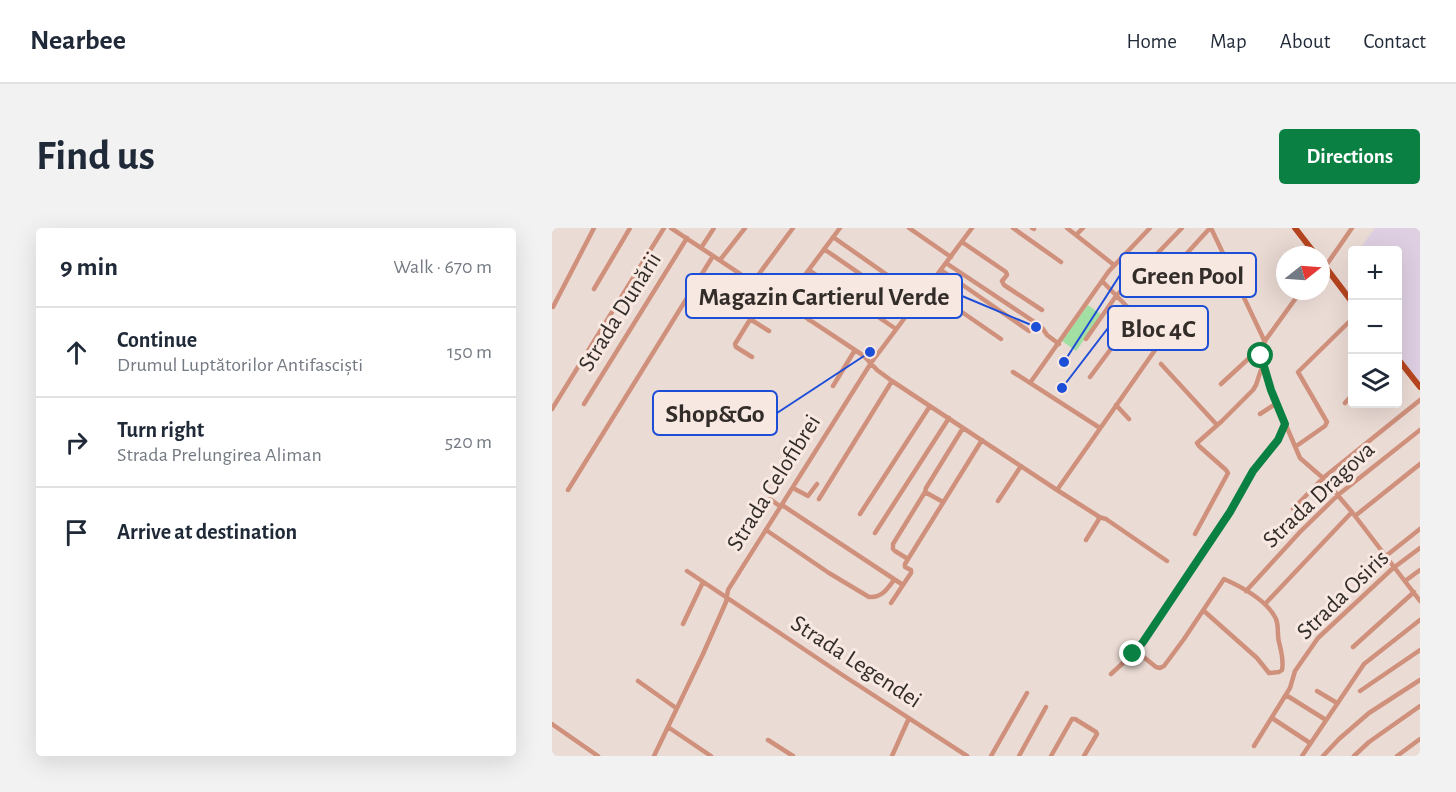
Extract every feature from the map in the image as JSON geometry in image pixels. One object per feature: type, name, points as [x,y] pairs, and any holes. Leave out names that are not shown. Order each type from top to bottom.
[{"type":"main road","points":[[1295,228],[1309,246]]},
{"type":"main road","points":[[1330,274],[1351,300]]},
{"type":"main road","points":[[1402,363],[1420,387]]},
{"type":"street","points":[[553,307],[594,228]]},
{"type":"street","points":[[594,289],[630,228]]},
{"type":"street","points":[[552,409],[664,228]]},
{"type":"street","points":[[671,228],[855,350],[892,381],[1167,561]]},
{"type":"street","points":[[701,248],[714,228]]},
{"type":"street","points":[[720,260],[745,228]]},
{"type":"street","points":[[753,282],[793,228]]},
{"type":"street","points":[[784,303],[840,228]]},
{"type":"street","points":[[909,228],[951,257]]},
{"type":"street","name":"Strada Celofibrei","points":[[654,756],[703,654],[726,602],[728,590],[871,363],[972,228]]},
{"type":"street","points":[[1013,228],[1061,262]]},
{"type":"street","points":[[1067,228],[1114,265]]},
{"type":"street","points":[[1076,235],[1083,228]]},
{"type":"street","points":[[1030,383],[1114,265],[1150,228]]},
{"type":"street","points":[[1086,339],[1116,296],[1182,228]]},
{"type":"street","points":[[1157,289],[1211,228],[1264,342]]},
{"type":"street","points":[[1330,254],[1352,228]]},
{"type":"street","points":[[833,237],[920,297]]},
{"type":"street","name":"Strada Dunării","points":[[584,404],[687,238]]},
{"type":"street","points":[[962,242],[1006,272],[1003,284],[1042,310]]},
{"type":"street","points":[[824,249],[911,309]]},
{"type":"street","points":[[568,490],[713,256]]},
{"type":"street","points":[[946,263],[1036,323],[1059,344]]},
{"type":"street","points":[[809,270],[896,329]]},
{"type":"street","points":[[941,270],[1029,331]]},
{"type":"street","points":[[1057,490],[1160,343],[1159,339],[1102,281]]},
{"type":"street","points":[[927,288],[1001,339]]},
{"type":"street","points":[[752,357],[735,346],[767,292]]},
{"type":"street","points":[[809,320],[823,299]]},
{"type":"street","points":[[1221,384],[1259,349],[1294,300]]},
{"type":"street","points":[[1090,376],[1136,315]]},
{"type":"street","points":[[750,319],[769,331]]},
{"type":"street","points":[[1296,447],[1325,426],[1327,422],[1298,372],[1348,324]]},
{"type":"street","points":[[1259,349],[1285,424],[1303,461],[1323,478],[1354,514],[1420,601]]},
{"type":"street","points":[[833,386],[855,350]]},
{"type":"street","points":[[1161,364],[1217,426]]},
{"type":"street","points":[[1195,534],[1228,473],[1197,443],[1253,390],[1263,364]]},
{"type":"street","points":[[1013,372],[1100,428]]},
{"type":"street","points":[[819,499],[892,381]]},
{"type":"street","points":[[1345,403],[1348,400]]},
{"type":"street","points":[[1293,509],[1323,478],[1420,400]]},
{"type":"street","points":[[1260,414],[1277,403]]},
{"type":"street","points":[[1116,405],[1129,419]]},
{"type":"street","points":[[860,514],[930,406]]},
{"type":"street","points":[[876,533],[948,418]]},
{"type":"street","points":[[1111,674],[1136,651],[1230,512],[1253,471],[1278,440],[1285,424]]},
{"type":"street","points":[[908,559],[893,549],[893,544],[963,428]]},
{"type":"street","name":"Strada Dragova","points":[[1246,591],[1300,532],[1338,495],[1420,430]]},
{"type":"street","points":[[891,603],[911,573],[911,570],[905,566],[908,559],[982,440]]},
{"type":"street","points":[[1265,604],[1354,514],[1420,464]]},
{"type":"street","points":[[998,501],[1021,466]]},
{"type":"street","points":[[793,488],[808,496],[817,484]]},
{"type":"street","points":[[925,492],[943,502]]},
{"type":"street","points":[[770,499],[903,585]]},
{"type":"street","points":[[1086,540],[1099,517]]},
{"type":"street","points":[[1367,572],[1420,529]]},
{"type":"street","points":[[766,530],[869,597],[882,594],[894,580]]},
{"type":"street","name":"Strada Osiris","points":[[1254,746],[1286,695],[1296,671],[1313,645],[1324,632],[1395,567],[1420,548]]},
{"type":"street","points":[[1405,581],[1420,570]]},
{"type":"street","points":[[687,571],[726,598]]},
{"type":"street","points":[[1136,651],[1156,667],[1164,666],[1223,580],[1226,580],[1265,604],[1276,619],[1283,662],[1282,670],[1269,673],[1257,658],[1204,610]]},
{"type":"street","points":[[683,624],[703,582]]},
{"type":"street","points":[[1353,647],[1414,592]]},
{"type":"street","name":"Strada Legendei","points":[[726,598],[967,756]]},
{"type":"street","points":[[1302,756],[1369,660],[1420,620]]},
{"type":"street","points":[[1360,691],[1420,650]]},
{"type":"street","points":[[1323,756],[1369,713],[1420,680]]},
{"type":"street","points":[[638,681],[676,708]]},
{"type":"street","points":[[1317,691],[1337,703]]},
{"type":"street","points":[[991,756],[1027,693]]},
{"type":"street","points":[[1286,695],[1326,720]]},
{"type":"street","points":[[1354,756],[1369,742],[1420,706]]},
{"type":"street","points":[[1019,756],[1046,707]]},
{"type":"street","points":[[892,756],[909,718]]},
{"type":"street","points":[[1272,718],[1310,743]]},
{"type":"street","points":[[1051,756],[1072,719],[1097,734],[1084,756]]},
{"type":"street","points":[[552,724],[598,756]]},
{"type":"street","points":[[668,727],[711,756]]},
{"type":"street","points":[[1396,756],[1420,739]]},
{"type":"street","points":[[768,740],[793,756]]},
{"type":"shaded area","points":[[1375,228],[1420,228],[1420,382],[1402,359],[1402,246],[1362,246]]},
{"type":"green space","points":[[1088,305],[1102,315],[1076,351],[1062,341]]},
{"type":"place","name":"Magazin Cartierul Verde","points":[[1036,327]]},
{"type":"place","name":"Shop&Go","points":[[870,352]]},
{"type":"place","name":"Green Pool","points":[[1064,362]]},
{"type":"place","name":"Bloc 4C","points":[[1062,388]]},
{"type":"route","points":[[1133,654],[1204,552],[1253,471],[1283,431],[1285,424],[1271,390],[1261,356]]}]
